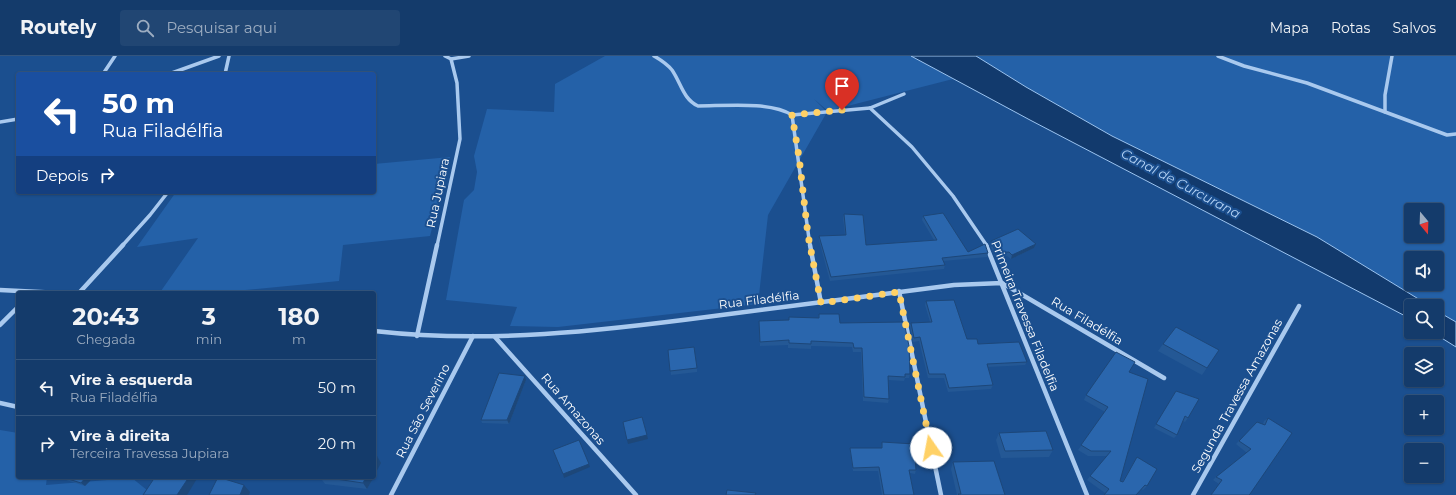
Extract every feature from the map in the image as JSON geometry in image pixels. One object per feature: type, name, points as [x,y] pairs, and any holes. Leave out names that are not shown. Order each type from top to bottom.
[{"type":"street","points":[[104,72],[115,56]]},
{"type":"street","points":[[174,72],[218,56]]},
{"type":"street","points":[[225,72],[229,56]]},
{"type":"street","points":[[445,56],[451,59],[469,56]]},
{"type":"street","points":[[654,56],[672,70],[683,93],[692,104],[698,106],[775,108],[789,112],[792,115],[870,108],[904,94]]},
{"type":"street","points":[[1218,56],[1244,66],[1306,82],[1447,135],[1456,134]]},
{"type":"street","points":[[1385,112],[1385,96],[1392,56]]},
{"type":"street","name":"Rua Jupiara","points":[[417,336],[460,139],[458,83],[451,59]]},
{"type":"street","name":"Primeira Travessa Filadelfia","points":[[870,108],[912,147],[953,196],[986,244],[1087,495]]},
{"type":"street","points":[[792,115],[799,157],[808,235],[821,303]]},
{"type":"street","points":[[0,122],[16,119]]},
{"type":"street","points":[[81,291],[150,215],[166,194]]},
{"type":"street","name":"Rua Filadélfia","points":[[376,331],[417,336],[495,337],[546,335],[821,303],[954,285],[1002,283],[1164,378]]},
{"type":"street","points":[[0,290],[16,291]]},
{"type":"street","points":[[899,292],[940,495]]},
{"type":"street","name":"Segunda Travessa Amazonas","points":[[1193,495],[1298,306]]},
{"type":"street","points":[[0,325],[16,309]]},
{"type":"street","name":"Rua São Severino","points":[[391,495],[474,336]]},
{"type":"street","name":"Rua Amazonas","points":[[495,337],[636,495]]},
{"type":"street","points":[[0,403],[16,407]]},
{"type":"shaded area","points":[[605,56],[911,56],[953,79],[828,111],[814,99],[827,112],[768,215],[758,304],[558,327],[510,326],[517,307],[446,300],[464,200],[474,190],[477,172],[474,156],[487,109],[554,112],[555,84]]},
{"type":"shaded area","points":[[976,56],[1456,56],[1456,322],[1444,315],[1444,299],[1419,299],[1405,291],[1444,291],[1444,251],[1404,251],[1404,290],[1317,237],[1112,136],[1026,87]]},
{"type":"shaded area","points":[[450,157],[430,236],[343,245],[339,281],[235,291],[161,291],[198,238],[137,247],[175,194],[376,194],[376,164]]},
{"type":"shaded area","points":[[0,430],[16,433],[16,479],[47,479],[46,485],[133,479],[153,495],[0,495]]},
{"type":"water","name":"Canal de Curcurana","points":[[911,56],[976,56],[1026,87],[1112,136],[1317,237],[1419,299],[1404,299],[1404,315],[1030,120]]},
{"type":"water","points":[[1444,315],[1456,322],[1456,347],[1443,339]]},
{"type":"building","points":[[943,213],[968,252],[985,244],[988,253],[942,258],[945,265],[831,277],[819,236],[846,235],[844,214],[863,215],[866,245],[937,240],[923,216]]},
{"type":"building","points":[[1018,229],[1036,244],[1012,255],[1009,252],[996,253],[991,241]]},
{"type":"building","points":[[954,300],[967,339],[977,339],[978,344],[1019,342],[1027,362],[987,364],[993,385],[949,388],[945,374],[929,374],[920,337],[914,338],[911,323],[932,322],[926,301]]},
{"type":"building","points":[[819,314],[839,314],[840,323],[904,322],[909,346],[910,374],[905,374],[905,377],[888,376],[889,399],[864,397],[862,348],[854,348],[853,343],[811,341],[811,344],[789,343],[789,340],[760,342],[759,321],[789,320],[789,317],[819,318]]},
{"type":"building","points":[[1176,327],[1219,350],[1207,368],[1163,344]]},
{"type":"building","points":[[694,347],[697,368],[670,371],[668,350]]},
{"type":"building","points":[[1116,352],[1135,362],[1129,372],[1148,379],[1120,481],[1123,482],[1137,457],[1157,469],[1147,486],[1145,485],[1136,495],[1104,495],[1109,489],[1090,476],[1111,451],[1091,451],[1081,445],[1108,407],[1086,395]]},
{"type":"building","points":[[499,373],[525,376],[507,420],[481,420]]},
{"type":"building","points":[[1176,391],[1199,399],[1188,418],[1185,416],[1177,435],[1156,424]]},
{"type":"building","points":[[642,417],[647,435],[627,440],[623,422]]},
{"type":"building","points":[[1268,418],[1292,433],[1250,494],[1211,495],[1222,480],[1216,477],[1251,449],[1239,441],[1257,422],[1265,425]]},
{"type":"building","points":[[1046,431],[1053,450],[1005,451],[999,433]]},
{"type":"building","points":[[579,440],[589,464],[563,474],[553,450]]},
{"type":"building","points":[[882,442],[914,444],[916,470],[909,470],[914,495],[884,495],[879,467],[853,468],[850,448],[882,448]]},
{"type":"building","points":[[994,461],[1005,495],[958,494],[961,494],[953,462]]},
{"type":"building","points":[[68,479],[84,479],[81,483]]},
{"type":"building","points":[[154,479],[188,479],[177,495],[143,495]]},
{"type":"building","points":[[217,479],[224,479],[244,485],[240,495],[209,495]]},
{"type":"building","points":[[336,479],[365,479],[363,483]]},
{"type":"building","points":[[727,490],[756,493],[755,495],[726,495]]},
{"type":"route","points":[[842,110],[792,115],[799,157],[808,235],[821,303],[899,292],[931,448]]}]
